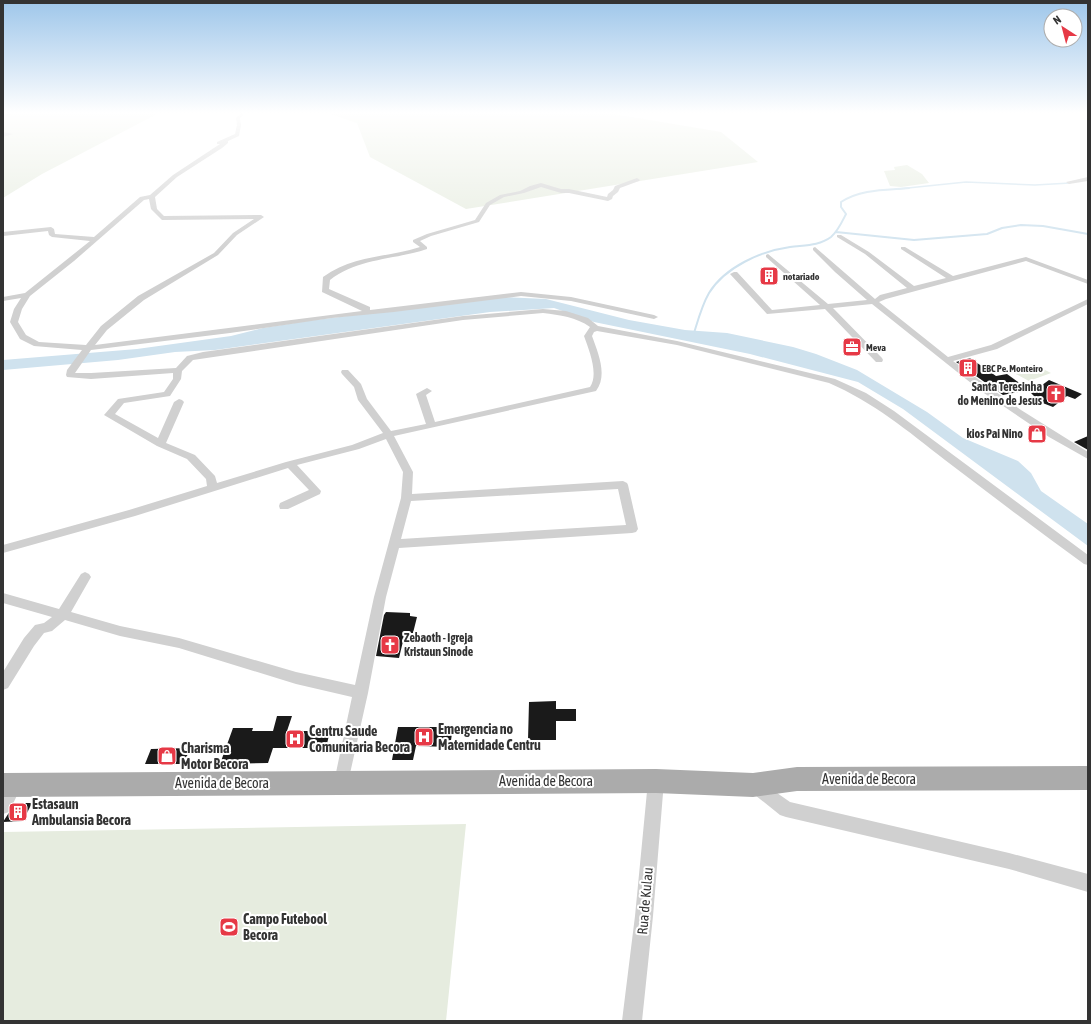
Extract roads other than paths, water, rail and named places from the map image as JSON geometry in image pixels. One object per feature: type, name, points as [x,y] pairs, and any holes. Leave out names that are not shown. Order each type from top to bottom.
[{"type":"main road","name":"Avenida de Becora","points":[[9,784],[656,781],[753,785],[797,779],[1088,778]]},
{"type":"street","points":[[193,161],[142,198],[72,260],[27,294],[18,309],[14,322],[23,337],[37,344],[86,350],[365,312],[521,294],[539,294],[590,302],[654,317]]},
{"type":"street","points":[[142,198],[152,197],[177,175],[198,161]]},
{"type":"street","points":[[1069,182],[1088,179]]},
{"type":"street","points":[[365,312],[367,309],[325,290],[326,279],[333,272],[348,265],[367,260],[413,253],[425,248],[415,241],[429,235],[477,221],[486,210],[488,204],[502,196],[522,192],[532,187],[541,185],[561,191],[569,191],[608,199],[610,198],[610,195],[616,191],[617,187],[637,180]]},
{"type":"street","points":[[152,197],[154,209],[162,218],[261,217],[235,234],[216,254],[142,298],[104,328],[71,370],[70,374],[86,376],[178,370]]},
{"type":"street","points":[[3,234],[22,230],[51,229],[52,235],[94,239]]},
{"type":"street","points":[[840,236],[867,253],[913,289]]},
{"type":"street","points":[[903,248],[951,278]]},
{"type":"street","points":[[815,249],[837,271],[946,360],[989,392],[1088,456]]},
{"type":"street","points":[[768,256],[801,282],[879,360]]},
{"type":"street","points":[[734,274],[770,312],[874,302],[876,300],[951,278],[1026,259],[1088,282]]},
{"type":"street","points":[[3,299],[27,294]]},
{"type":"street","points":[[946,360],[966,356],[994,347],[1088,301]]},
{"type":"street","points":[[213,488],[211,478],[191,457],[160,444],[109,415],[121,401],[167,394],[177,379],[178,370],[190,358],[463,318],[543,311],[563,313],[585,320],[596,328],[677,343],[832,381],[850,388],[906,425],[1026,517],[1088,561]]},
{"type":"street","points":[[3,549],[131,514],[290,464],[356,447],[388,435],[431,424],[499,411],[593,389],[597,383],[596,363],[588,336],[591,330],[596,328]]},
{"type":"street","points":[[342,782],[380,597],[406,498],[408,472],[384,426],[363,400],[358,386],[345,372]]},
{"type":"street","points":[[427,391],[421,394],[431,424]]},
{"type":"street","points":[[160,444],[179,402]]},
{"type":"street","points":[[284,506],[316,491],[290,464]]},
{"type":"street","points":[[394,544],[632,529],[623,485],[406,498]]},
{"type":"street","points":[[3,684],[29,642],[40,629],[48,628],[68,607],[84,577]]},
{"type":"street","points":[[3,598],[120,631],[180,643],[296,678],[361,693]]},
{"type":"street","name":"Rua de Kulau","points":[[632,1021],[644,916],[656,781]]},
{"type":"street","points":[[3,806],[9,784]]},
{"type":"street","points":[[753,785],[786,810],[1009,861],[1088,883]]},
{"type":"water","points":[[500,297],[546,299],[629,320],[685,330],[727,333],[793,347],[857,370],[927,412],[963,438],[1018,461],[1031,473],[1041,491],[1088,524],[1088,546],[903,409],[858,382],[750,354],[594,322],[554,308],[490,312],[215,350],[175,352],[118,360],[3,370],[3,360],[137,349],[231,336],[263,328],[307,321]]},
{"type":"waterway","points":[[901,189],[966,182],[1035,185],[1070,183]]},
{"type":"waterway","points":[[901,189],[909,188]]},
{"type":"waterway","points":[[694,333],[702,308],[709,293],[724,275],[734,268],[767,252],[790,247],[816,244],[831,237],[838,229],[846,214],[841,207],[841,202],[848,198],[865,192],[901,189]]},
{"type":"waterway","points":[[836,232],[914,240],[987,234],[1002,228],[1021,225],[1043,226],[1088,234]]},
{"type":"place","name":"notariado","points":[[769,276]]},
{"type":"place","name":"Meva","points":[[852,347]]},
{"type":"place","name":"EBC Pe. Monteiro","points":[[968,368]]},
{"type":"place","name":"Santa Teresinha do Menino de Jesus","points":[[1056,394]]},
{"type":"place","name":"kios Pai Nino","points":[[1037,434]]},
{"type":"place","name":"Zebaoth - Igreja Kristaun Sinode","points":[[390,645]]},
{"type":"place","name":"Emergencia no Maternidade Centru","points":[[424,737]]},
{"type":"place","name":"Centru Saude Comunitaria Becora","points":[[295,739]]},
{"type":"place","name":"Charisma Motor Becora","points":[[167,756]]},
{"type":"place","name":"Estasaun Ambulansia Becora","points":[[18,812]]},
{"type":"place","name":"Campo Futebool Becora","points":[[229,927]]}]
